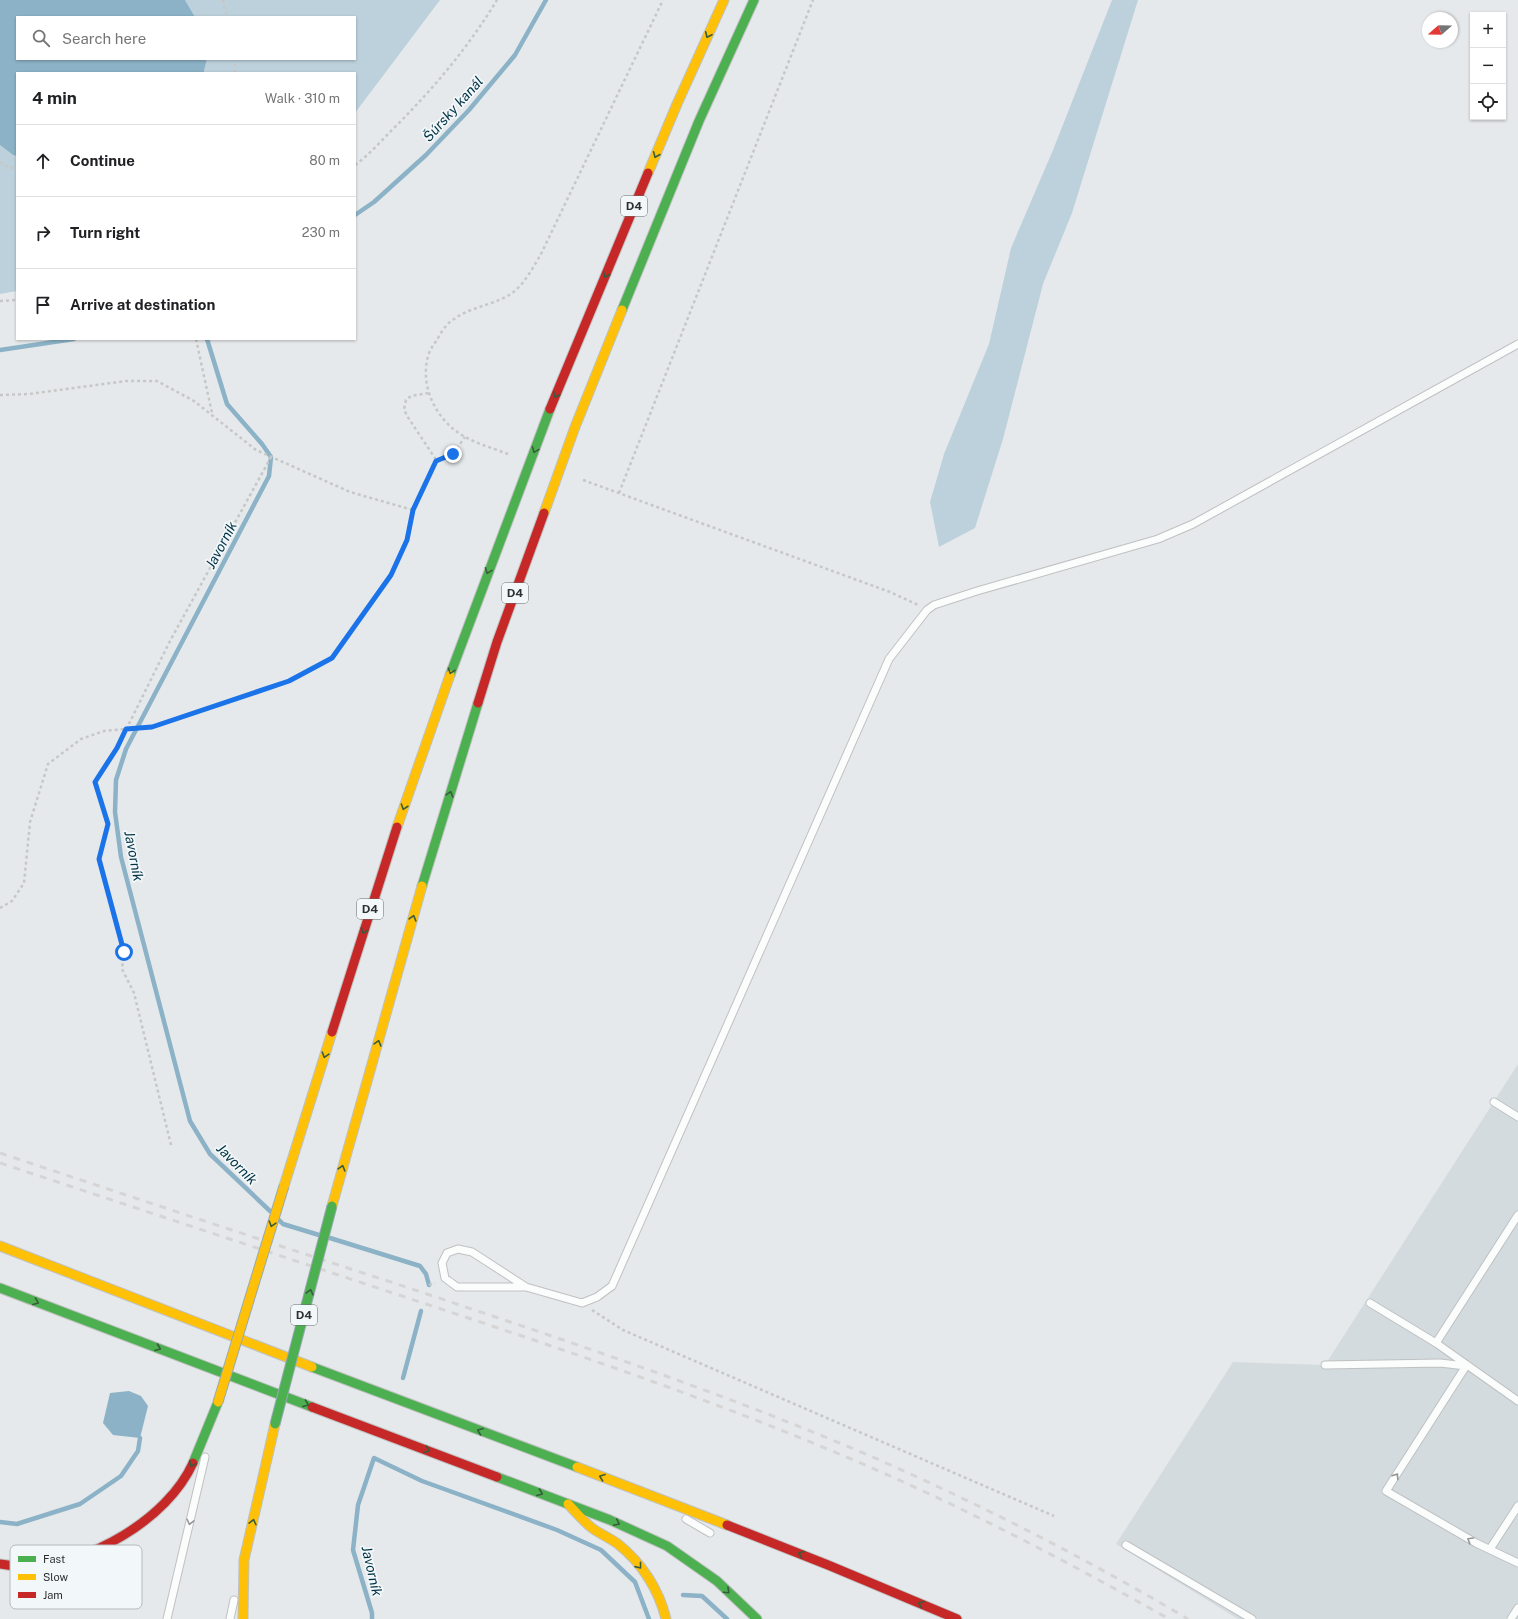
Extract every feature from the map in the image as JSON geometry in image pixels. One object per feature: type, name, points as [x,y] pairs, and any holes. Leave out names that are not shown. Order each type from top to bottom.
[{"type":"main road","name":"D4","points":[[218,1402],[386,858],[464,635],[548,413],[677,104],[724,0]]},
{"type":"main road","name":"D4","points":[[244,1560],[275,1424],[332,1206],[425,874],[497,642],[575,427],[700,121],[754,0]]},
{"type":"main road","points":[[0,1246],[202,1325],[627,1486],[828,1565],[957,1619]]},
{"type":"main road","points":[[0,1288],[610,1520],[667,1546],[717,1581],[757,1619]]},
{"type":"main road","points":[[107,1545],[141,1523],[157,1509],[185,1478],[213,1419],[218,1402]]},
{"type":"main road","points":[[568,1504],[592,1528],[618,1545],[630,1556],[652,1584],[660,1599],[666,1619]]},
{"type":"main road","points":[[243,1619],[244,1560]]},
{"type":"main road","points":[[0,1564],[10,1565]]},
{"type":"lane","points":[[526,1287],[456,1287],[444,1278],[442,1263],[447,1253],[458,1249],[472,1252],[526,1287],[582,1304],[597,1297],[612,1286],[889,658],[927,610],[977,591],[1158,539],[1193,524],[1518,344]]},
{"type":"lane","points":[[1494,1102],[1518,1117]]},
{"type":"lane","points":[[1436,1343],[1518,1215]]},
{"type":"lane","points":[[1370,1303],[1436,1343],[1466,1366],[1518,1401]]},
{"type":"lane","points":[[1325,1365],[1440,1363],[1466,1366]]},
{"type":"lane","points":[[1466,1366],[1386,1491],[1476,1543],[1518,1562]]},
{"type":"lane","name":"D4","points":[[167,1619],[218,1402]]},
{"type":"lane","points":[[627,1486],[676,1513]]},
{"type":"lane","points":[[1490,1549],[1518,1506]]},
{"type":"lane","points":[[682,1517],[710,1533]]},
{"type":"lane","points":[[1126,1544],[1252,1619]]},
{"type":"lane","name":"D4","points":[[230,1619],[244,1560]]},
{"type":"lane","points":[[1511,1619],[1518,1608]]},
{"type":"path","points":[[223,0],[227,16]]},
{"type":"path","points":[[356,164],[408,113],[450,68],[478,32],[497,0]]},
{"type":"path","points":[[508,454],[451,428],[437,412],[428,393],[426,372],[429,353],[440,334],[453,319],[498,300],[516,290],[529,274],[541,254],[663,0]]},
{"type":"path","points":[[619,493],[813,0]]},
{"type":"path","points":[[235,60],[235,72]]},
{"type":"path","points":[[0,162],[10,168],[16,168]]},
{"type":"path","points":[[0,301],[16,300]]},
{"type":"path","points":[[196,340],[212,414]]},
{"type":"path","points":[[0,395],[29,394],[126,381],[157,381],[194,400],[256,450],[350,492],[413,510]]},
{"type":"path","points":[[428,393],[411,396],[406,400],[404,409],[436,461]]},
{"type":"path","points":[[0,908],[12,901],[24,883],[30,822],[48,764],[81,739],[104,731],[152,727],[289,681],[332,658],[391,575],[407,540],[413,510],[436,461],[453,454],[466,436]]},
{"type":"path","points":[[171,1145],[134,993],[122,969],[124,952],[99,859],[108,824],[95,782],[117,748],[170,641],[271,457]]},
{"type":"path","points":[[583,480],[890,592],[927,610]]},
{"type":"path","points":[[582,1304],[623,1330],[1054,1516]]},
{"type":"shaded area","points":[[185,0],[440,0],[356,112],[356,72],[204,71],[207,60],[356,60],[356,16],[194,16]]},
{"type":"shaded area","points":[[1112,0],[1138,0],[1072,213],[1043,284],[1003,439],[975,528],[939,547],[930,502],[944,454],[989,344],[1011,248],[1053,150]]},
{"type":"shaded area","points":[[0,145],[16,156],[16,291],[0,294]]},
{"type":"shaded area","points":[[1518,1064],[1518,1619],[1238,1619],[1116,1544],[1233,1362],[1325,1365]]},
{"type":"water","points":[[0,0],[185,0],[194,16],[16,16],[16,60],[207,60],[204,72],[16,72],[16,156],[0,145]]},
{"type":"water","points":[[129,1391],[141,1396],[148,1406],[140,1438],[113,1435],[103,1423],[110,1393]]},
{"type":"waterway","name":"Šúrsky kanál","points":[[356,214],[374,202],[426,155],[469,110],[515,55],[546,0]]},
{"type":"waterway","name":"Šúrsky kanál","points":[[0,350],[67,340]]},
{"type":"waterway","name":"Javorník","points":[[207,340],[227,404],[262,444],[271,457],[269,476],[126,749],[116,780],[115,812],[121,857],[190,1121],[210,1154],[270,1211]]},
{"type":"waterway","name":"Javorník","points":[[279,1220],[283,1224],[319,1235]]},
{"type":"waterway","name":"Javorník","points":[[330,1238],[420,1266],[426,1274],[429,1285]]},
{"type":"waterway","name":"Javorník","points":[[403,1378],[421,1311]]},
{"type":"waterway","points":[[0,1522],[17,1524],[80,1504],[121,1476],[138,1451],[140,1438]]},
{"type":"waterway","points":[[372,1619],[372,1613],[353,1550],[358,1505],[374,1458],[422,1481],[557,1530],[601,1550],[635,1582],[649,1619]]},
{"type":"waterway","points":[[683,1595],[702,1596],[727,1619]]},
{"type":"railway","points":[[0,1153],[516,1324],[752,1408],[868,1455],[950,1492],[1031,1532],[1110,1574],[1188,1619]]},
{"type":"railway","points":[[0,1163],[537,1341],[702,1400],[811,1442],[904,1482],[981,1519],[1057,1558],[1169,1619]]},
{"type":"traffic: fast","points":[[622,310],[699,121],[754,0]]},
{"type":"traffic: fast","points":[[450,675],[550,409]]},
{"type":"traffic: fast","points":[[422,886],[478,703]]},
{"type":"traffic: fast","points":[[275,1424],[332,1206]]},
{"type":"traffic: fast","points":[[0,1288],[312,1407]]},
{"type":"traffic: fast","points":[[312,1367],[577,1467]]},
{"type":"traffic: fast","points":[[193,1463],[218,1402]]},
{"type":"traffic: fast","points":[[497,1477],[610,1520],[667,1546],[717,1581],[757,1619]]},
{"type":"traffic: slow","points":[[648,173],[677,104],[724,0]]},
{"type":"traffic: slow","points":[[544,513],[575,427],[622,310]]},
{"type":"traffic: slow","points":[[397,827],[450,675]]},
{"type":"traffic: slow","points":[[332,1206],[422,886]]},
{"type":"traffic: slow","points":[[284,1186],[332,1032]]},
{"type":"traffic: slow","points":[[218,1402],[284,1186]]},
{"type":"traffic: slow","points":[[0,1246],[312,1367]]},
{"type":"traffic: slow","points":[[243,1619],[244,1560],[275,1424]]},
{"type":"traffic: slow","points":[[577,1467],[727,1525]]},
{"type":"traffic: slow","points":[[568,1504],[595,1530],[627,1551],[642,1568],[659,1598],[666,1619]]},
{"type":"traffic: jam","points":[[550,409],[648,173]]},
{"type":"traffic: jam","points":[[478,703],[497,642],[544,513]]},
{"type":"traffic: jam","points":[[332,1032],[397,827]]},
{"type":"traffic: jam","points":[[312,1407],[497,1477]]},
{"type":"traffic: jam","points":[[106,1545],[124,1535],[165,1503],[181,1484],[193,1463]]},
{"type":"traffic: jam","points":[[727,1525],[957,1619]]},
{"type":"traffic: jam","points":[[0,1564],[10,1565]]},
{"type":"route","points":[[124,952],[99,859],[108,824],[95,782],[117,748],[126,729],[152,727],[289,681],[332,658],[391,575],[407,540],[413,510],[436,461],[453,454]]}]
